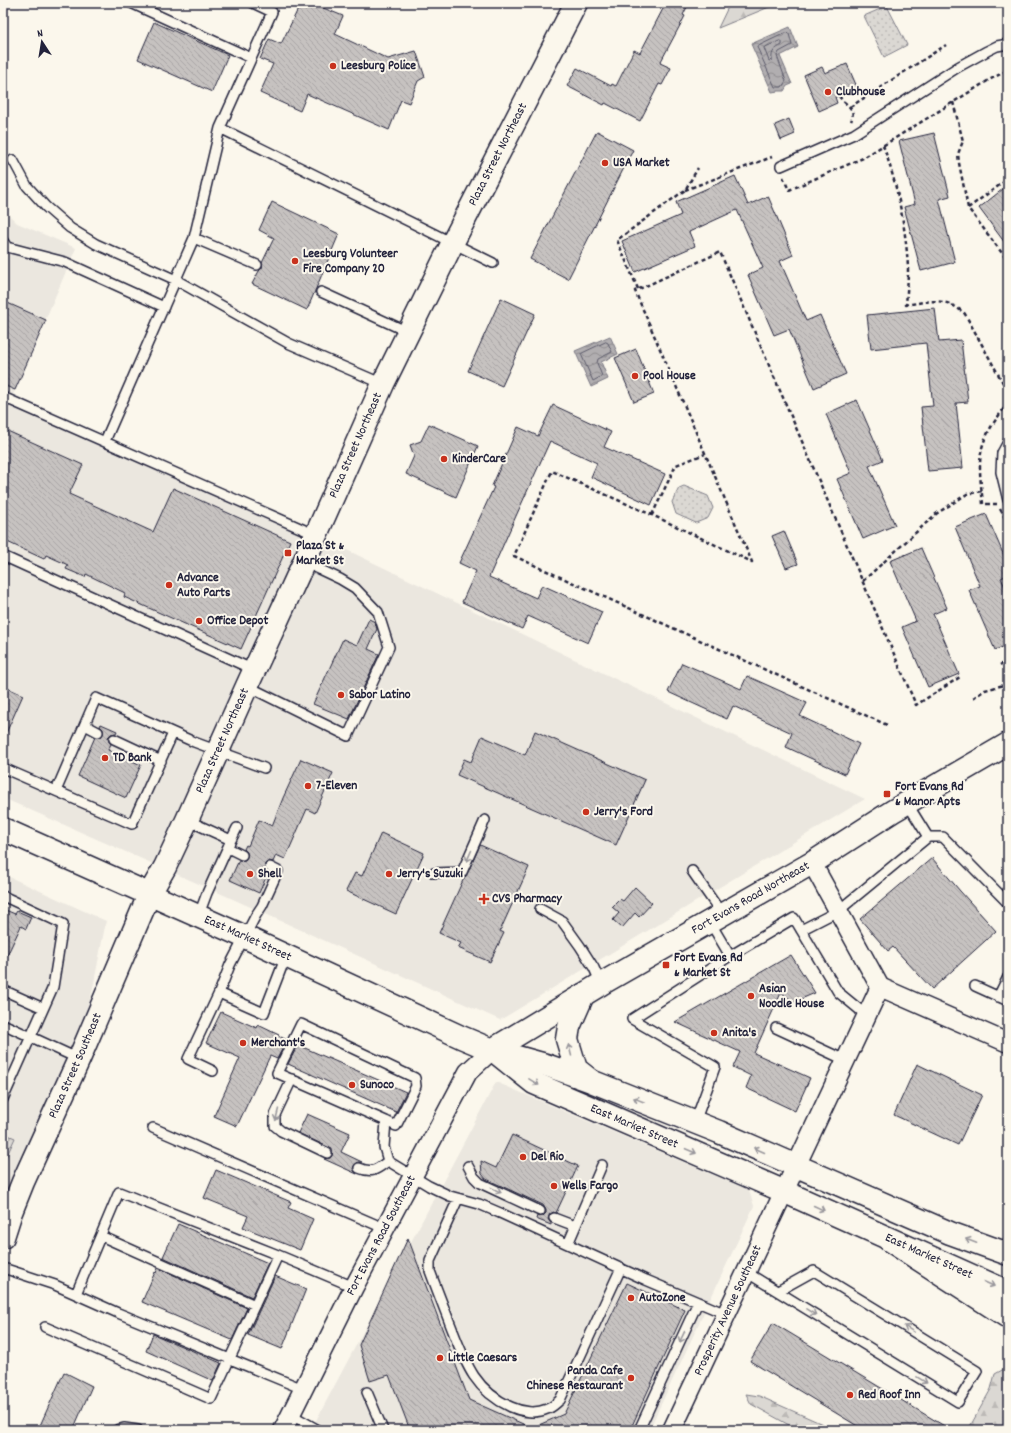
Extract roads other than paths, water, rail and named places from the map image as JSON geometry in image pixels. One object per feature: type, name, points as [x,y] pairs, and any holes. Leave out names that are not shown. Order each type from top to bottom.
[{"type":"main road","name":"Plaza Street Northeast","points":[[149,895],[188,820],[219,752],[250,678],[304,562],[383,384],[452,244],[576,3]]},
{"type":"main road","name":"Fort Evans Road Northeast","points":[[492,1050],[592,990],[812,863],[907,803],[1008,744]]},
{"type":"main road","name":"East Market Street","points":[[3,829],[492,1050],[546,1065],[591,1081],[695,1123],[950,1233],[1008,1254]]},
{"type":"main road","name":"Plaza Street Southeast","points":[[3,1237],[10,1212],[79,1059],[149,895]]},
{"type":"main road","points":[[591,1081],[576,1069],[567,1039],[569,1027],[574,1014],[592,990]]},
{"type":"main road","name":"East Market Street","points":[[492,1050],[534,1083],[783,1191],[889,1240],[1008,1292]]},
{"type":"main road","points":[[889,1240],[1008,1317]]},
{"type":"street","points":[[812,863],[880,987],[1008,1042]]},
{"type":"street","points":[[783,1191],[880,987]]},
{"type":"street","name":"Fort Evans Road Southeast","points":[[282,1430],[354,1287],[386,1230],[412,1177],[468,1072],[492,1050]]},
{"type":"street","name":"Prosperity Avenue Southeast","points":[[672,1430],[783,1191]]},
{"type":"lane","points":[[130,3],[251,58]]},
{"type":"lane","points":[[106,441],[194,238],[220,128],[272,12],[253,3]]},
{"type":"lane","points":[[781,166],[854,134],[958,66],[987,50],[1008,44]]},
{"type":"lane","points":[[220,128],[493,263]]},
{"type":"lane","points":[[13,160],[28,186],[46,207],[70,228],[96,244],[176,280],[288,343],[383,384]]},
{"type":"lane","points":[[194,238],[257,265]]},
{"type":"lane","points":[[3,241],[7,246],[65,262],[164,307]]},
{"type":"lane","points":[[320,292],[408,332]]},
{"type":"lane","points":[[3,397],[106,441],[316,535]]},
{"type":"lane","points":[[1008,442],[1002,453],[1001,472],[1008,500]]},
{"type":"lane","points":[[3,556],[250,678],[348,736],[389,647],[378,612],[355,588],[304,562]]},
{"type":"lane","points":[[56,791],[96,698],[173,733],[219,752],[264,768]]},
{"type":"lane","points":[[84,725],[98,732]]},
{"type":"lane","points":[[3,768],[132,824],[173,733]]},
{"type":"lane","points":[[114,739],[161,761]]},
{"type":"lane","points":[[907,803],[928,837]]},
{"type":"lane","points":[[188,820],[229,844],[242,855]]},
{"type":"lane","points":[[434,873],[462,872],[485,820]]},
{"type":"lane","points":[[198,917],[207,893],[237,828]]},
{"type":"lane","points":[[801,930],[838,911],[928,837],[943,837],[1008,903]]},
{"type":"lane","points":[[213,1071],[188,1059],[219,993],[230,965],[262,906],[278,871],[270,867]]},
{"type":"lane","points":[[692,871],[716,918],[730,956]]},
{"type":"lane","points":[[3,896],[63,924],[53,986],[3,1099]]},
{"type":"lane","points":[[540,909],[562,921],[580,946],[594,968],[592,990]]},
{"type":"lane","points":[[695,1123],[715,1067],[632,1019],[730,956],[794,918],[838,992],[866,1015]]},
{"type":"lane","points":[[219,993],[264,1013],[286,956]]},
{"type":"lane","points":[[998,997],[1008,977]]},
{"type":"lane","points":[[976,986],[1008,1001]]},
{"type":"lane","points":[[3,990],[43,1008]]},
{"type":"lane","points":[[3,1024],[79,1059]]},
{"type":"lane","points":[[301,1024],[415,1078],[416,1086],[396,1126],[386,1121],[277,1073],[301,1024]]},
{"type":"lane","points":[[776,1028],[845,1060]]},
{"type":"lane","points":[[292,1079],[275,1115],[275,1126],[281,1131],[327,1153]]},
{"type":"lane","points":[[386,1121],[384,1147],[388,1161],[412,1177],[458,1199],[479,1204],[726,1314]]},
{"type":"lane","points":[[153,1128],[386,1230]]},
{"type":"lane","points":[[359,1168],[366,1171],[376,1170],[388,1161]]},
{"type":"lane","points":[[568,1244],[602,1165]]},
{"type":"lane","points":[[468,1166],[474,1177],[480,1183],[540,1211]]},
{"type":"lane","points":[[76,1294],[119,1192],[354,1287]]},
{"type":"lane","points":[[458,1199],[430,1261],[430,1272],[465,1362],[473,1376],[485,1390],[501,1403],[519,1411],[535,1412],[548,1409],[560,1400],[621,1268]]},
{"type":"lane","points":[[554,1218],[575,1226]]},
{"type":"lane","points":[[101,1236],[255,1305]]},
{"type":"lane","points":[[45,1327],[211,1400],[278,1255]]},
{"type":"lane","points":[[3,1268],[55,1285],[118,1314],[303,1389]]},
{"type":"lane","points":[[746,1272],[958,1402],[977,1370],[814,1271],[778,1291]]},
{"type":"lane","points":[[639,1430],[698,1302]]},
{"type":"lane","points":[[367,1392],[383,1430]]},
{"type":"lane","points":[[290,1414],[318,1430]]},
{"type":"lane","points":[[117,1430],[124,1428],[138,1430]]},
{"type":"water","points":[[790,27],[798,47],[780,56],[792,84],[787,86],[784,91],[772,92],[751,44]]},
{"type":"water","points":[[610,336],[618,354],[601,362],[608,379],[591,387],[575,351]]},
{"type":"place","name":"Leesburg Police","points":[[333,66]]},
{"type":"place","name":"Clubhouse","points":[[828,92]]},
{"type":"place","name":"USA Market","points":[[605,163]]},
{"type":"place","name":"Leesburg Volunteer Fire Company 20","points":[[295,261]]},
{"type":"place","name":"Pool House","points":[[635,376]]},
{"type":"place","name":"KinderCare","points":[[444,459]]},
{"type":"place","name":"Plaza St & Market St","points":[[288,553]]},
{"type":"place","name":"Advance Auto Parts","points":[[169,585]]},
{"type":"place","name":"Office Depot","points":[[199,621]]},
{"type":"place","name":"Sabor Latino","points":[[341,695]]},
{"type":"place","name":"TD Bank","points":[[105,758]]},
{"type":"place","name":"7-Eleven","points":[[308,786]]},
{"type":"place","name":"Fort Evans Rd & Manor Apts","points":[[887,794]]},
{"type":"place","name":"Jerry's Ford","points":[[586,812]]},
{"type":"place","name":"Shell","points":[[250,874]]},
{"type":"place","name":"Jerry's Suzuki","points":[[389,874]]},
{"type":"place","name":"CVS Pharmacy","points":[[484,899]]},
{"type":"place","name":"Fort Evans Rd & Market St","points":[[666,965]]},
{"type":"place","name":"Asian Noodle House","points":[[751,996]]},
{"type":"place","name":"Anita's","points":[[714,1033]]},
{"type":"place","name":"Merchant's","points":[[243,1043]]},
{"type":"place","name":"Sunoco","points":[[352,1085]]},
{"type":"place","name":"Del Rio","points":[[523,1157]]},
{"type":"place","name":"Wells Fargo","points":[[554,1186]]},
{"type":"place","name":"AutoZone","points":[[631,1298]]},
{"type":"place","name":"Little Caesars","points":[[440,1358]]},
{"type":"place","name":"Panda Cafe Chinese Restaurant","points":[[631,1378]]},
{"type":"place","name":"Red Roof Inn","points":[[850,1395]]}]
